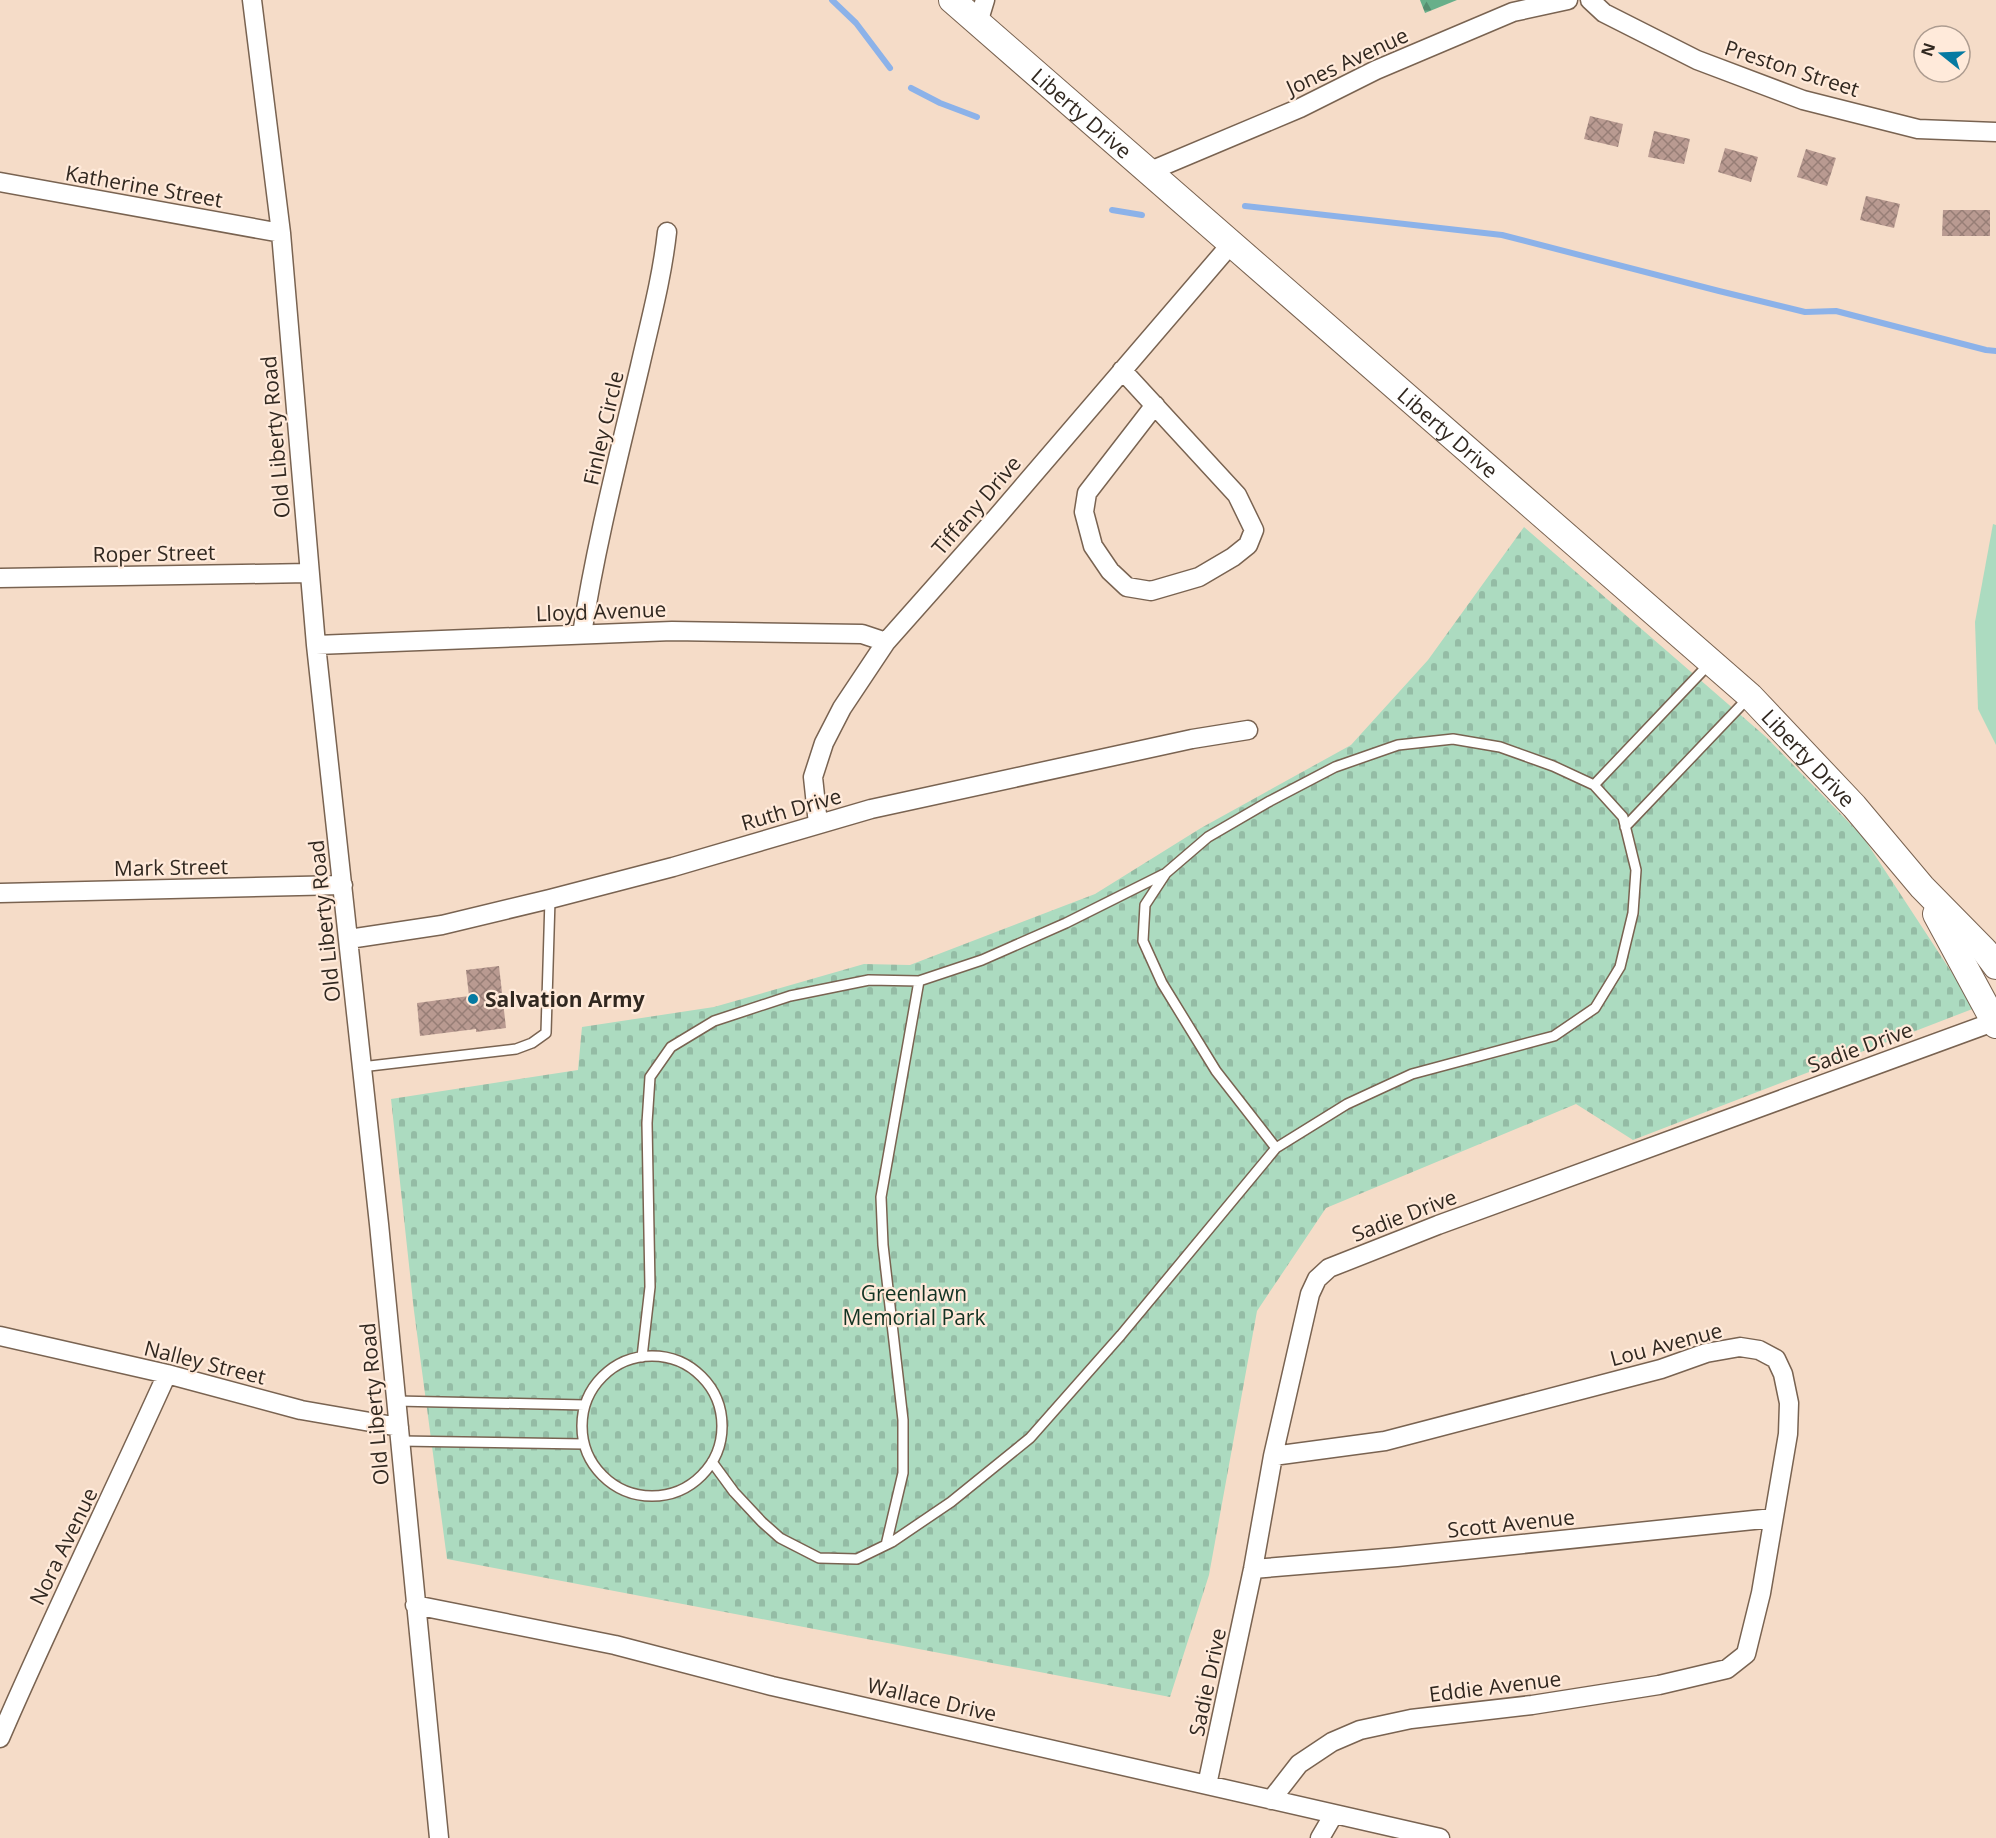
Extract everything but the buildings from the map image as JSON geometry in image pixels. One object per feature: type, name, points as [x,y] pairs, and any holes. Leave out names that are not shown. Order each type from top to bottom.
[{"type":"main road","name":"Liberty Drive","points":[[952,0],[982,11],[1148,172],[1750,696],[1846,798],[1922,887],[1984,950],[1996,966]]},
{"type":"main road","name":"Liberty Drive","points":[[1922,887],[1996,1023]]},
{"type":"street","name":"Old Liberty Road","points":[[252,0],[281,233],[316,645],[343,885],[439,1838]]},
{"type":"street","name":"Jones Avenue","points":[[1148,172],[1300,108],[1376,70],[1513,12],[1568,0]]},
{"type":"street","name":"Preston Street","points":[[1590,0],[1604,13],[1697,60],[1803,100],[1918,129],[1996,132]]},
{"type":"street","name":"Katherine Street","points":[[0,182],[281,233]]},
{"type":"street","name":"Finley Circle","points":[[582,633],[591,579],[665,255],[667,232]]},
{"type":"street","name":"Tiffany Drive","points":[[818,824],[813,777],[824,743],[842,708],[886,642],[996,518],[1231,244]]},
{"type":"street","points":[[1122,370],[1155,405],[1237,495],[1254,530],[1248,545],[1225,562],[1199,577],[1151,591],[1128,587],[1110,571],[1093,546],[1084,512],[1087,493],[1155,405]]},
{"type":"street","name":"Roper Street","points":[[0,578],[309,573]]},
{"type":"street","name":"Lloyd Avenue","points":[[316,645],[582,633],[862,634],[886,642]]},
{"type":"street","name":"Ruth Drive","points":[[348,939],[442,924],[550,899],[673,867],[882,807],[1192,739],[1248,730]]},
{"type":"street","name":"Mark Street","points":[[0,893],[343,885]]},
{"type":"street","name":"Sadie Drive","points":[[1208,1785],[1274,1456],[1310,1294],[1317,1280],[1329,1268],[1438,1225],[1996,1023]]},
{"type":"street","name":"Nalley Street","points":[[0,1336],[167,1374],[399,1434]]},
{"type":"street","name":"Lou Avenue","points":[[1274,1456],[1385,1442],[1661,1369],[1706,1353],[1740,1347],[1759,1350],[1776,1359],[1782,1374],[1789,1402],[1788,1434],[1761,1593],[1746,1654]]},
{"type":"street","name":"Nora Avenue","points":[[0,1738],[167,1374]]},
{"type":"street","name":"Scott Avenue","points":[[1253,1569],[1397,1557],[1773,1518]]},
{"type":"street","name":"Wallace Drive","points":[[415,1605],[615,1646],[772,1686],[1440,1838]]},
{"type":"street","name":"Eddie Avenue","points":[[1271,1800],[1299,1764],[1332,1742],[1359,1730],[1411,1719],[1532,1705],[1659,1685],[1727,1669],[1746,1654]]},
{"type":"street","points":[[1320,1838],[1334,1814]]},
{"type":"lane","points":[[1594,785],[1712,662]]},
{"type":"lane","points":[[1625,827],[1750,696]]},
{"type":"lane","points":[[642,1356],[650,1287],[647,1123],[650,1077],[671,1047],[714,1021],[790,996],[869,980],[918,981],[982,960],[1066,923],[1166,873],[1208,837],[1335,767],[1398,745],[1453,739],[1500,747],[1553,766],[1594,785],[1623,817],[1636,870],[1633,913],[1620,968],[1595,1008],[1554,1036],[1412,1074],[1347,1104],[1276,1148],[1121,1335],[1030,1438],[951,1502],[886,1545],[857,1559],[819,1558],[774,1533],[734,1492],[712,1462]]},
{"type":"lane","points":[[1166,873],[1145,905],[1143,941],[1162,982],[1216,1071],[1276,1148]]},
{"type":"lane","points":[[361,1067],[516,1049],[532,1043],[546,1033],[550,899]]},
{"type":"lane","points":[[886,1545],[903,1473],[903,1420],[883,1245],[881,1197],[918,981]]},
{"type":"lane","points":[[642,1356],[664,1357],[686,1364],[704,1378],[716,1397],[722,1419],[721,1441],[712,1462],[697,1480],[677,1492],[654,1496],[631,1493],[610,1482],[594,1466],[584,1444],[582,1425],[585,1405],[593,1388],[606,1373],[623,1362],[642,1356]]},
{"type":"lane","points":[[396,1401],[585,1405]]},
{"type":"lane","points":[[399,1434],[584,1444]]},
{"type":"green space","points":[[1420,0],[1457,0],[1425,13]]},
{"type":"green space","points":[[1993,524],[1996,525],[1996,745],[1978,709],[1975,622]]},
{"type":"green space","name":"Greenlawn Memorial Park","points":[[1524,527],[1766,737],[1863,837],[1975,1008],[1633,1140],[1576,1104],[1326,1208],[1257,1311],[1209,1575],[1170,1697],[447,1559],[414,1311],[391,1099],[578,1070],[582,1027],[714,1007],[864,964],[910,965],[1095,894],[1201,828],[1351,745],[1428,660]]},
{"type":"waterway","points":[[832,0],[856,23],[890,68]]},
{"type":"waterway","points":[[911,88],[940,103],[977,117]]},
{"type":"waterway","points":[[1245,206],[1502,235],[1805,312],[1836,311],[1996,351]]},
{"type":"waterway","points":[[1112,210],[1142,215]]},
{"type":"place","name":"Salvation Army","points":[[473,999]]}]
